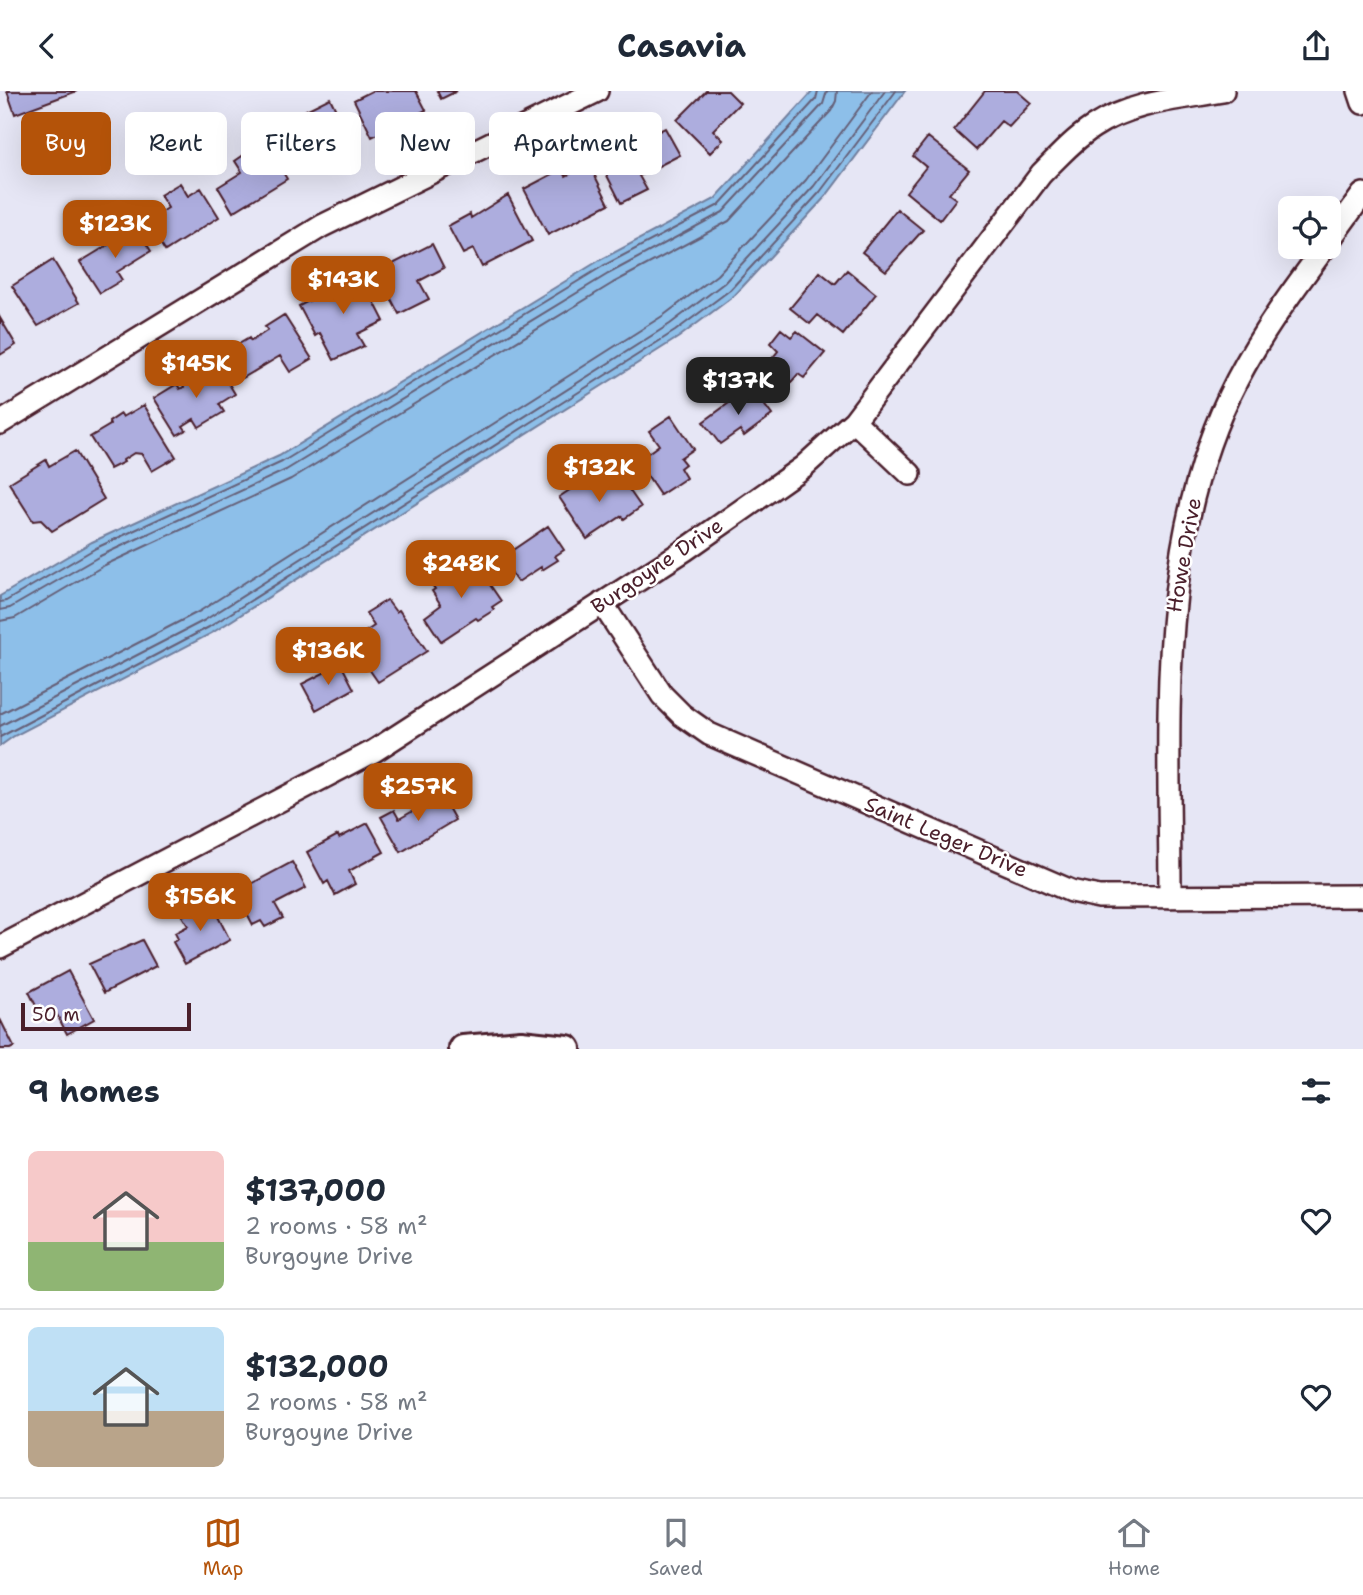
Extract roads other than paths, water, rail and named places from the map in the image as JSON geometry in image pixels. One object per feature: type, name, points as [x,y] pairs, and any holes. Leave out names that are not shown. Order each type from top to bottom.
[{"type":"street","points":[[0,423],[322,226],[597,91]]},
{"type":"street","name":"Burgoyne Drive","points":[[0,947],[374,751],[685,550],[803,467],[854,421],[1041,174],[1072,143],[1095,126],[1126,111],[1223,91]]},
{"type":"street","points":[[1359,91],[1363,103]]},
{"type":"street","points":[[1341,224],[1363,194]]},
{"type":"street","name":"Howe Drive","points":[[1170,897],[1170,655],[1174,600],[1183,539],[1198,478],[1237,381],[1271,321],[1316,259]]},
{"type":"street","points":[[854,421],[910,474]]},
{"type":"street","name":"Saint Leger Drive","points":[[602,603],[662,695],[682,715],[709,734],[1070,891],[1099,897],[1363,896]]},
{"type":"street","points":[[463,1049],[521,1044],[567,1049]]},
{"type":"water","points":[[813,91],[905,91],[826,196],[735,295],[679,337],[212,633],[14,736],[0,746],[0,596],[92,542],[279,456],[600,260],[715,199]]}]
